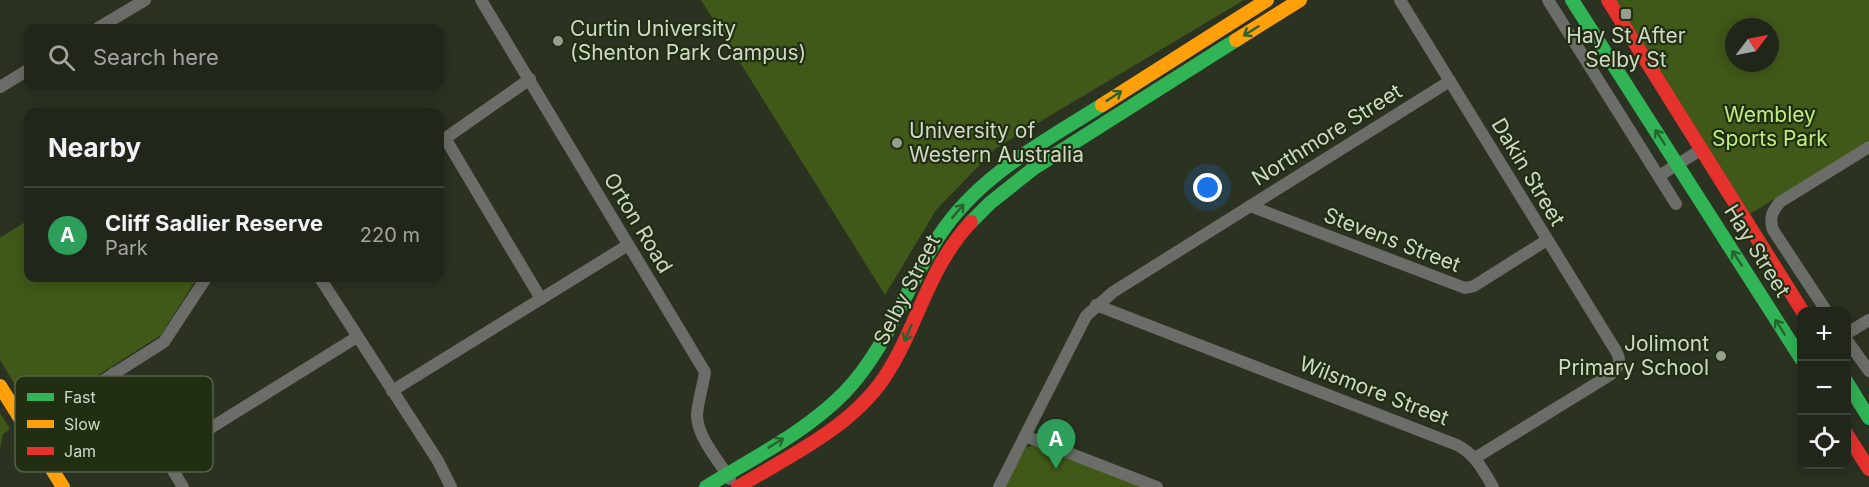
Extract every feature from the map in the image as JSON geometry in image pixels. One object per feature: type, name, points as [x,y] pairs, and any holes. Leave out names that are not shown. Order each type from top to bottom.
[{"type":"main road","name":"Selby Street","points":[[706,487],[800,428],[845,392],[880,348],[938,237],[969,199],[1001,169],[1268,0]]},
{"type":"main road","name":"Selby Street","points":[[736,487],[811,442],[860,405],[889,370],[934,274],[972,219],[1034,168],[1300,0]]},
{"type":"main road","name":"Hay Street","points":[[1572,0],[1797,352]]},
{"type":"main road","name":"Hay Street","points":[[1608,0],[1800,307]]},
{"type":"main road","points":[[1161,67],[1170,81]]},
{"type":"main road","points":[[0,386],[15,410]]},
{"type":"main road","points":[[1851,389],[1869,418]]},
{"type":"main road","points":[[845,392],[860,405]]},
{"type":"main road","points":[[1851,441],[1869,469]]},
{"type":"main road","points":[[54,472],[63,487]]},
{"type":"street","points":[[105,24],[146,0]]},
{"type":"street","name":"Orton Road","points":[[482,0],[705,372],[698,410],[699,424],[707,443],[736,487]]},
{"type":"street","name":"Dakin Street","points":[[1400,0],[1620,358],[1619,366],[1610,375],[1475,458]]},
{"type":"street","points":[[1548,0],[1676,204]]},
{"type":"street","points":[[0,87],[24,72]]},
{"type":"street","points":[[444,139],[530,79]]},
{"type":"street","name":"Northmore Street","points":[[999,487],[1071,341],[1086,316],[1096,305],[1113,292],[1450,81]]},
{"type":"street","points":[[444,143],[541,299]]},
{"type":"street","points":[[1824,307],[1773,230],[1770,220],[1772,210],[1780,202],[1869,147]]},
{"type":"street","points":[[1659,176],[1702,149]]},
{"type":"street","name":"Stevens Street","points":[[1250,206],[1465,288],[1474,286],[1547,240]]},
{"type":"street","points":[[392,391],[628,245]]},
{"type":"street","points":[[111,376],[164,342],[203,282]]},
{"type":"street","points":[[323,282],[438,461],[451,487]]},
{"type":"street","name":"Wilsmore Street","points":[[1096,305],[1457,445],[1467,450],[1475,458]]},
{"type":"street","points":[[1851,331],[1869,320]]},
{"type":"street","points":[[213,427],[357,337]]},
{"type":"street","points":[[1851,346],[1869,371]]},
{"type":"street","points":[[1025,436],[1157,487]]},
{"type":"street","points":[[1475,458],[1493,487]]},
{"type":"street","points":[[438,461],[461,487]]},
{"type":"street","points":[[174,472],[183,487]]},
{"type":"green space","name":"University of Western Australia","points":[[701,0],[1244,0],[996,148],[936,210],[885,295]]},
{"type":"green space","name":"Wembley Sports Park","points":[[1616,0],[1869,0],[1869,140],[1750,214]]},
{"type":"green space","points":[[24,223],[24,282],[194,282],[161,335],[97,376],[15,376],[15,385],[0,360],[0,238]]},
{"type":"green space","points":[[0,413],[10,429],[3,434],[0,449]]},
{"type":"green space","points":[[1034,445],[1145,487],[1005,487],[1026,448]]},
{"type":"traffic: fast","points":[[1572,0],[1797,352]]},
{"type":"traffic: fast","points":[[971,222],[990,203],[1034,168],[1236,40]]},
{"type":"traffic: fast","points":[[706,487],[796,432],[845,392],[873,356],[927,256],[955,214],[973,195],[1013,162],[1102,105]]},
{"type":"traffic: fast","points":[[1851,389],[1869,418]]},
{"type":"traffic: slow","points":[[1102,105],[1267,0]]},
{"type":"traffic: slow","points":[[1236,40],[1300,0]]},
{"type":"traffic: slow","points":[[0,386],[15,410]]},
{"type":"traffic: slow","points":[[54,472],[63,487]]},
{"type":"traffic: jam","points":[[1608,0],[1800,307]]},
{"type":"traffic: jam","points":[[738,487],[817,440],[854,412],[870,396],[896,359],[944,259],[971,222]]},
{"type":"traffic: jam","points":[[1851,441],[1869,469]]},
{"type":"place","name":"Hay St After Selby St","points":[[1626,14]]},
{"type":"place","name":"Curtin University (Shenton Park Campus)","points":[[558,41]]},
{"type":"place","name":"University of Western Australia","points":[[897,143]]},
{"type":"place","name":"Jolimont Primary School","points":[[1721,356]]},
{"type":"place","name":"Cliff Sadlier Reserve","points":[[1056,469]]}]
